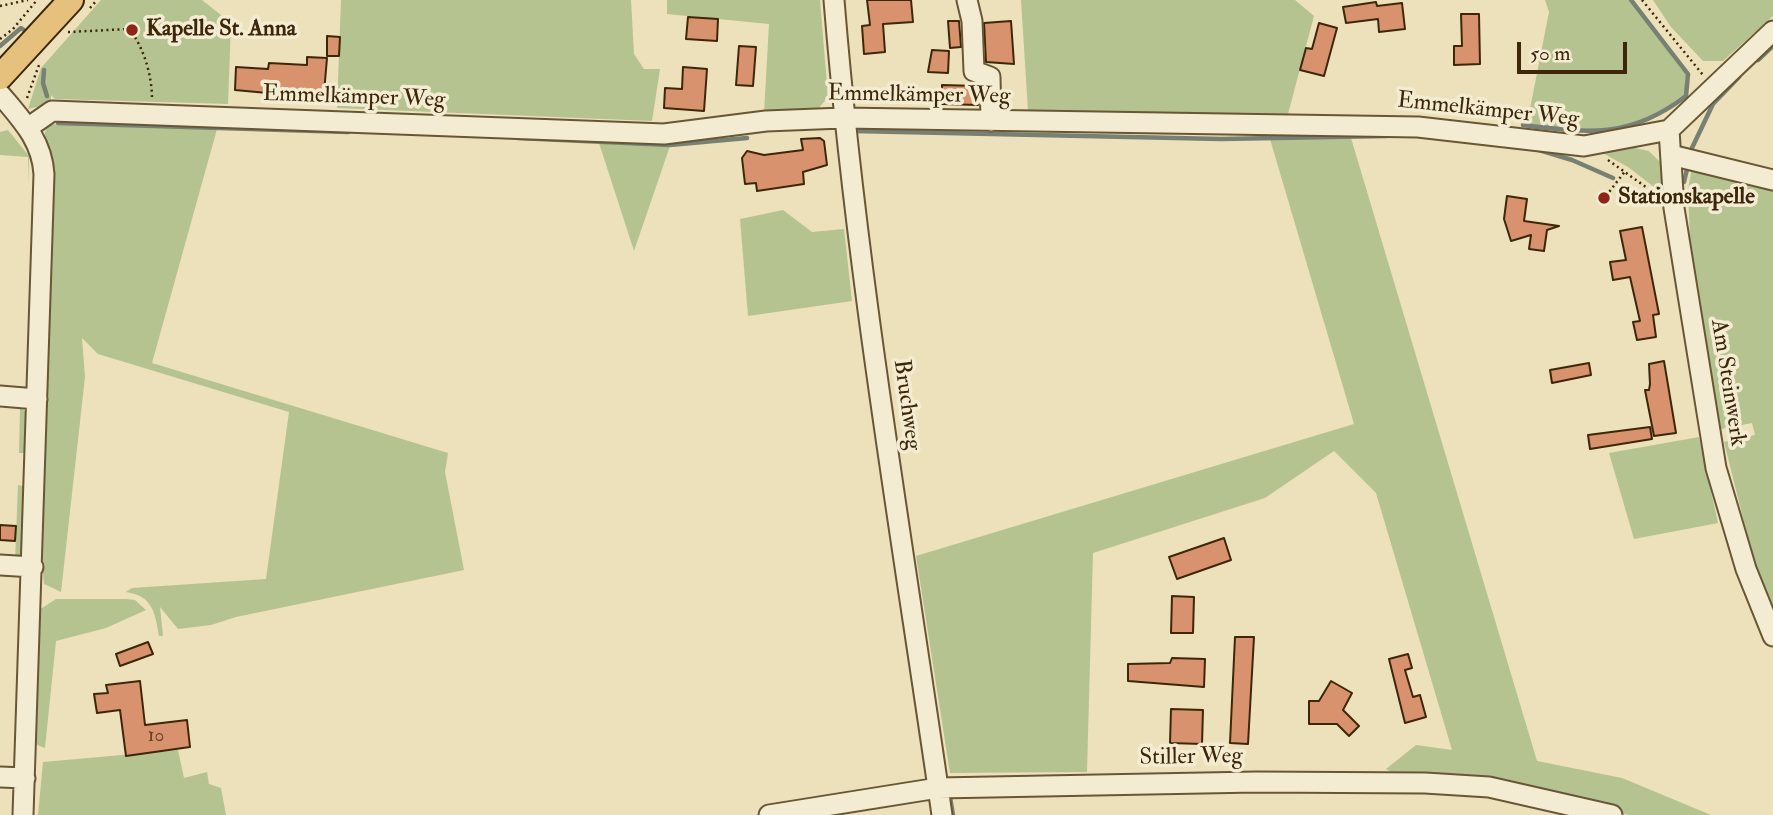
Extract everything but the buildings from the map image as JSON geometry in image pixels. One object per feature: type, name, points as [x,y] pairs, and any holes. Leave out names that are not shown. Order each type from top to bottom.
[{"type":"main road","points":[[0,77],[77,8]]},
{"type":"street","name":"Bruchweg","points":[[834,0],[843,118],[900,544],[942,815]]},
{"type":"street","points":[[967,0],[972,21],[974,71],[990,77],[991,121]]},
{"type":"street","points":[[1669,130],[1773,31]]},
{"type":"street","points":[[0,94],[23,121],[43,154],[44,174],[23,815]]},
{"type":"street","name":"Emmelkämper Weg","points":[[23,121],[51,111],[664,134],[766,121],[843,118],[1406,126],[1584,146],[1669,130]]},
{"type":"street","name":"Am Steinwerk","points":[[1669,130],[1674,208],[1716,468],[1745,569],[1773,636]]},
{"type":"street","points":[[1671,155],[1773,180]]},
{"type":"street","points":[[0,396],[37,399]]},
{"type":"street","points":[[0,565],[33,567]]},
{"type":"street","points":[[0,777],[25,778]]},
{"type":"street","name":"Stiller Weg","points":[[769,815],[938,788],[1112,783],[1425,783],[1515,791],[1612,815]]},
{"type":"path","points":[[0,6],[28,0]]},
{"type":"path","points":[[0,39],[13,29],[37,0]]},
{"type":"path","points":[[77,8],[97,0]]},
{"type":"path","points":[[1642,0],[1713,89]]},
{"type":"path","points":[[60,42],[75,24]]},
{"type":"path","points":[[68,32],[129,29],[139,41],[148,71],[153,115]]},
{"type":"path","points":[[23,121],[39,65],[46,58]]},
{"type":"path","points":[[1584,146],[1626,170],[1674,208]]},
{"type":"path","points":[[1606,195],[1626,170]]},
{"type":"green space","points":[[101,0],[202,0],[231,23],[228,104],[55,99],[51,95],[51,104],[28,109],[41,68]]},
{"type":"green space","points":[[341,0],[631,0],[634,54],[644,69],[660,69],[652,121],[337,108]]},
{"type":"green space","points":[[667,0],[820,0],[828,97],[819,108],[764,113],[769,24],[667,14]]},
{"type":"green space","points":[[1021,0],[1295,0],[1314,16],[1288,114],[1028,111]]},
{"type":"green space","points":[[1545,0],[1630,0],[1686,74],[1685,95],[1666,109],[1629,125],[1571,129],[1527,124],[1549,12]]},
{"type":"green space","points":[[1653,0],[1773,0],[1773,16],[1723,61],[1703,61],[1671,27]]},
{"type":"green space","points":[[47,124],[217,129],[152,363],[448,453],[445,472],[464,570],[236,617],[211,625],[178,629],[160,607],[163,636],[159,636],[151,607],[142,597],[126,592],[132,588],[266,579],[289,412],[98,354],[82,338],[85,377],[61,592],[44,584],[42,563],[38,558],[49,153],[44,137]]},
{"type":"green space","points":[[8,130],[29,156],[29,184],[28,157],[0,155],[0,132]]},
{"type":"green space","points":[[1351,138],[1537,761],[1622,778],[1711,815],[1628,815],[1603,807],[1342,774],[1393,773],[1386,769],[1416,745],[1452,750],[1376,493],[1334,451],[1265,498],[1093,553],[1087,772],[950,773],[916,556],[1354,424],[1270,139]]},
{"type":"green space","points":[[599,143],[670,146],[634,251]]},
{"type":"green space","points":[[1635,148],[1649,151],[1666,168],[1666,188],[1663,194],[1628,167],[1601,152],[1602,149]]},
{"type":"green space","points":[[1693,163],[1773,183],[1773,613],[1754,562],[1724,442],[1755,435],[1752,423],[1721,429],[1690,241],[1688,189]]},
{"type":"green space","points":[[783,210],[812,232],[844,229],[852,301],[748,316],[740,219]]},
{"type":"green space","points":[[20,406],[29,416],[31,453],[19,453]]},
{"type":"green space","points":[[1699,437],[1718,523],[1634,539],[1609,453]]},
{"type":"green space","points":[[18,485],[28,487],[28,554],[15,562]]},
{"type":"green space","points":[[56,599],[127,599],[135,600],[146,610],[106,628],[56,641],[45,748],[32,743],[39,610]]},
{"type":"green space","points":[[178,750],[184,778],[207,772],[209,784],[221,788],[226,815],[38,815],[43,762]]},
{"type":"waterway","points":[[1523,125],[1568,130],[1608,130],[1646,120],[1686,96],[1688,74],[1631,0]]},
{"type":"waterway","points":[[0,46],[21,28],[24,30]]},
{"type":"waterway","points":[[1758,60],[1773,46]]},
{"type":"waterway","points":[[44,70],[43,83],[47,96]]},
{"type":"waterway","points":[[1691,150],[1713,104],[1739,77]]},
{"type":"waterway","points":[[58,123],[348,132]]},
{"type":"waterway","points":[[854,131],[1221,139],[1387,136]]},
{"type":"waterway","points":[[518,138],[670,145],[747,138]]},
{"type":"waterway","points":[[1539,150],[1572,160],[1613,178]]},
{"type":"waterway","points":[[1684,182],[1688,165]]},
{"type":"waterway","points":[[950,797],[953,815]]},
{"type":"place","name":"Kapelle St. Anna","points":[[132,30]]},
{"type":"place","name":"Stationskapelle","points":[[1604,198]]}]
